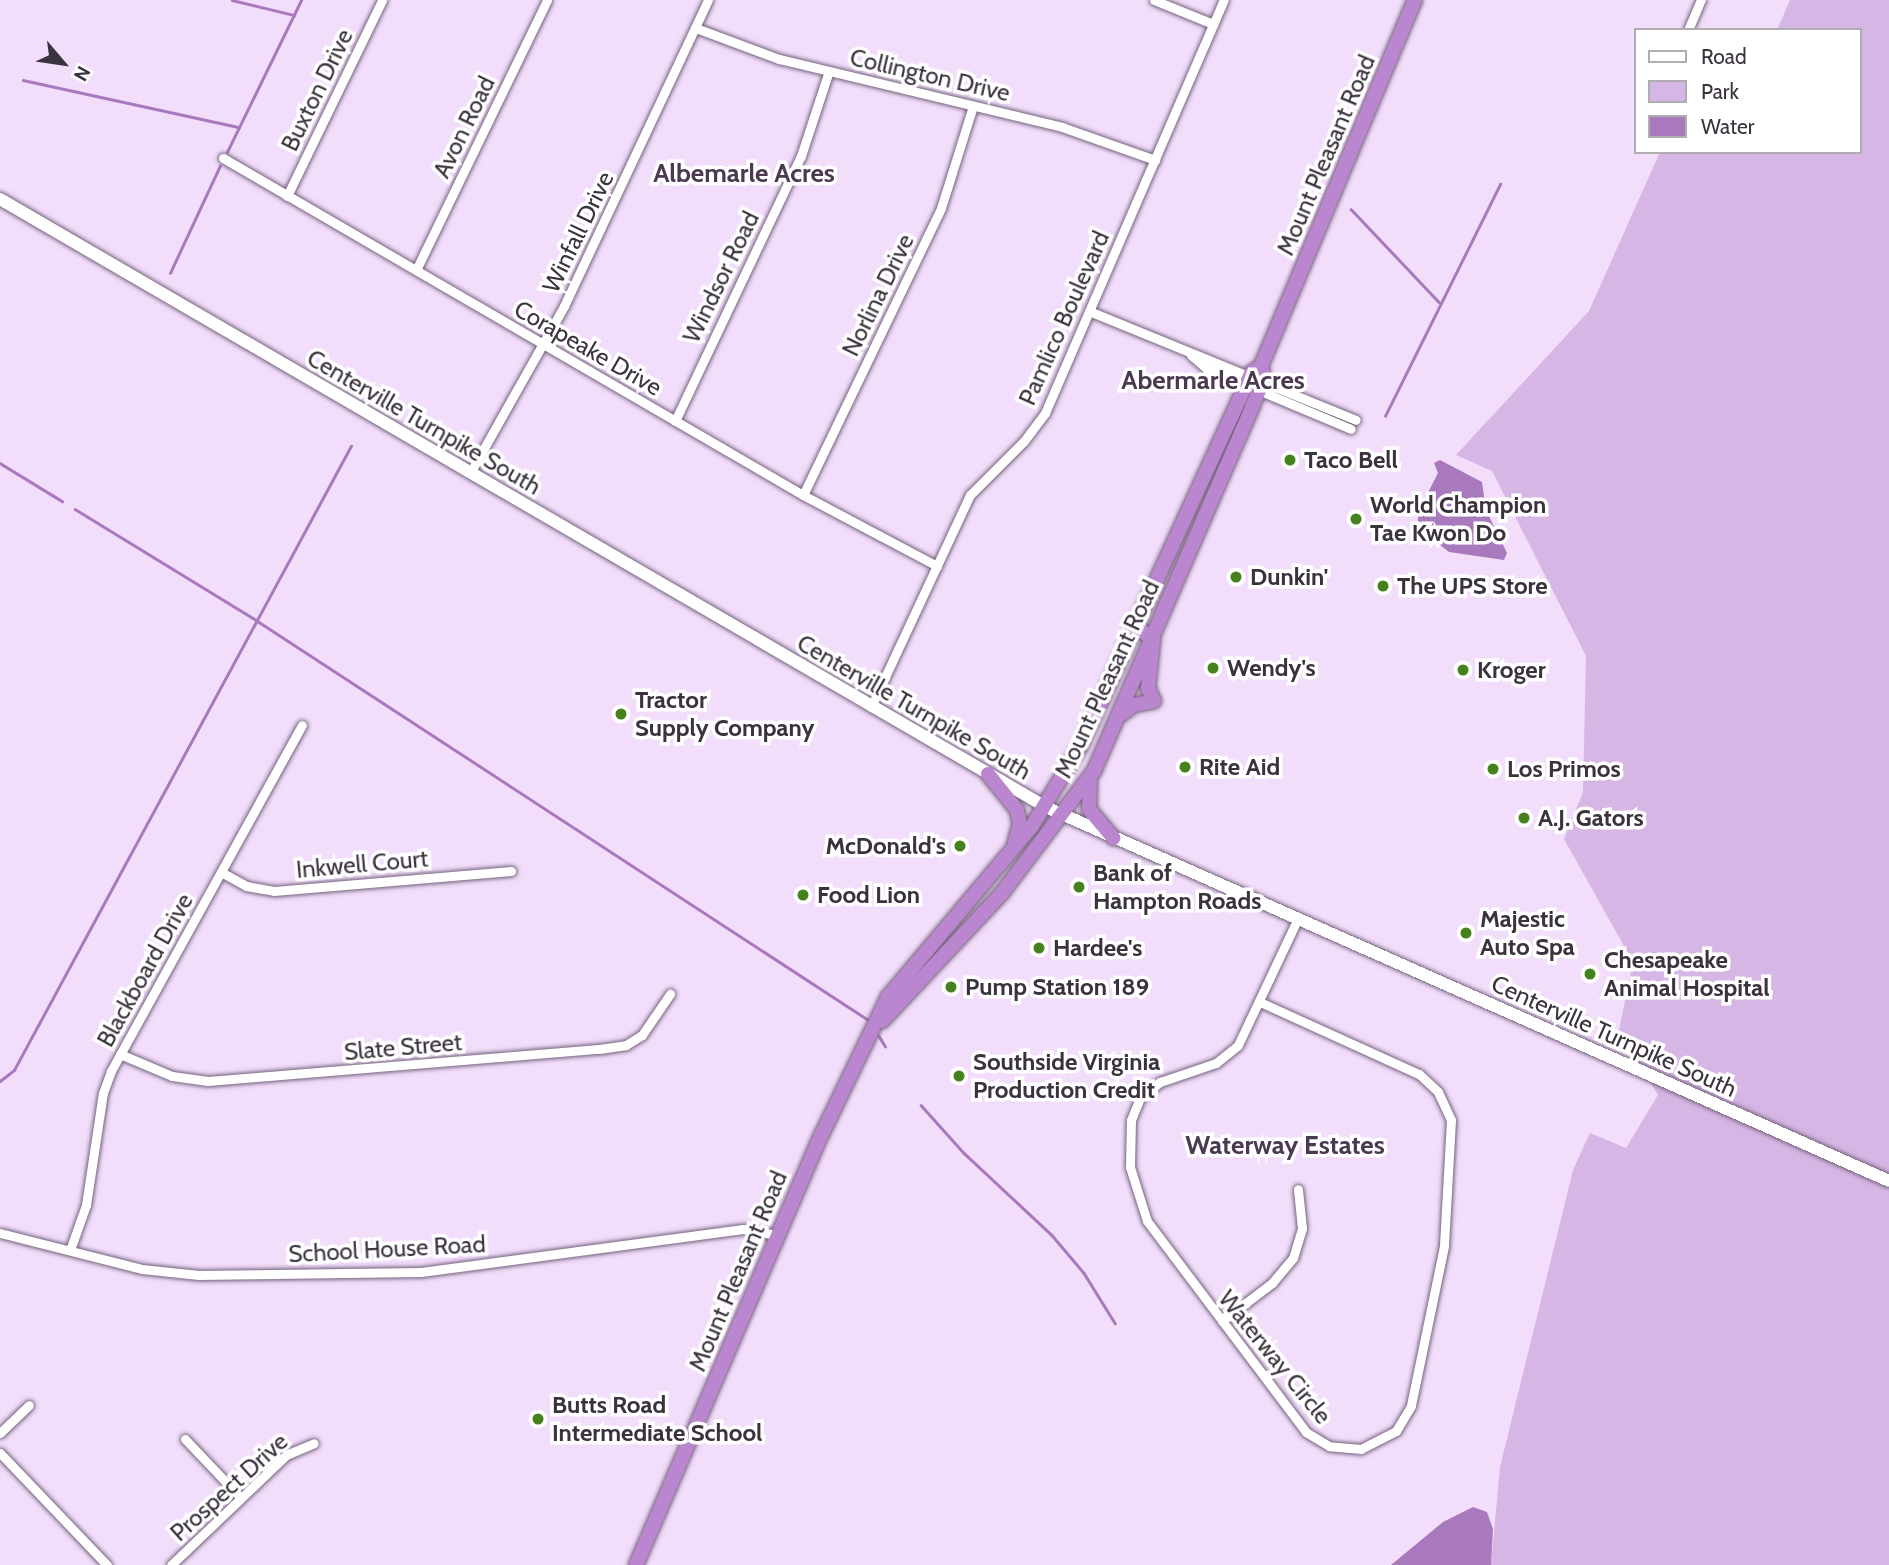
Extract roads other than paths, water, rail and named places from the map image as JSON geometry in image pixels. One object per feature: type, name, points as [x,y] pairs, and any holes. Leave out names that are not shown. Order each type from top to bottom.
[{"type":"highway","name":"Mount Pleasant Road","points":[[870,1035],[993,902],[1063,815],[1094,771],[1153,640],[1256,379],[1415,0]]},
{"type":"highway","name":"Mount Pleasant Road","points":[[636,1565],[778,1235],[888,997],[909,968],[1012,852],[1046,807],[1081,745],[1135,625],[1256,379]]},
{"type":"highway","points":[[1121,715],[1134,705],[1154,702],[1148,688],[1153,640],[1135,625]]},
{"type":"highway","points":[[1094,771],[1087,804],[1113,838]]},
{"type":"highway","points":[[988,774],[1019,817],[1012,852]]},
{"type":"main road","name":"Centerville Turnpike South","points":[[0,199],[1046,807],[1889,1181]]},
{"type":"street","name":"Buxton Drive","points":[[287,196],[382,0]]},
{"type":"street","name":"Avon Road","points":[[416,271],[547,0]]},
{"type":"street","name":"Winfall Drive","points":[[470,473],[544,344],[708,0]]},
{"type":"street","points":[[1154,0],[1213,24]]},
{"type":"street","name":"Pamlico Boulevard","points":[[871,707],[970,495],[1024,441],[1045,413],[1224,0]]},
{"type":"street","points":[[1689,28],[1701,0]]},
{"type":"street","name":"Collington Drive","points":[[696,28],[779,59],[1097,137],[1154,160]]},
{"type":"street","name":"Windsor Road","points":[[675,421],[801,156],[829,71]]},
{"type":"street","name":"Norlina Drive","points":[[803,495],[941,208],[973,106]]},
{"type":"street","name":"Corapeake Drive","points":[[223,158],[803,495],[937,566]]},
{"type":"street","points":[[1089,311],[1189,354],[1256,379],[1353,424]]},
{"type":"street","name":"Blackboard Drive","points":[[70,1251],[86,1205],[103,1093],[120,1054],[302,725]]},
{"type":"street","name":"Inkwell Court","points":[[220,872],[246,886],[274,891],[511,870]]},
{"type":"street","name":"Waterway Circle","points":[[1260,1002],[1405,1067],[1438,1092],[1452,1130],[1444,1245],[1411,1406],[1396,1431],[1371,1447],[1339,1449],[1306,1432],[1147,1221],[1131,1176],[1129,1131],[1134,1108],[1144,1093],[1160,1082],[1209,1066],[1231,1053],[1260,1002],[1297,918]]},
{"type":"street","name":"Slate Street","points":[[120,1054],[172,1076],[208,1081],[599,1049],[626,1045],[642,1035],[670,994]]},
{"type":"street","points":[[1222,1321],[1281,1275],[1293,1258],[1302,1228],[1298,1189]]},
{"type":"street","name":"School House Road","points":[[0,1233],[170,1273],[359,1275],[435,1270],[743,1229],[778,1235]]},
{"type":"street","points":[[0,1433],[29,1405]]},
{"type":"street","points":[[185,1439],[241,1498]]},
{"type":"street","name":"Prospect Drive","points":[[171,1565],[286,1455],[314,1443]]},
{"type":"street","points":[[0,1453],[107,1565]]},
{"type":"water","points":[[1440,460],[1482,482],[1486,510],[1507,553],[1504,560],[1449,552],[1417,527],[1419,510],[1438,473],[1434,463]]},
{"type":"water","points":[[1473,1507],[1487,1512],[1493,1529],[1491,1565],[1391,1565],[1443,1522]]},
{"type":"waterway","points":[[232,0],[294,15]]},
{"type":"waterway","points":[[227,152],[301,0]]},
{"type":"waterway","points":[[23,80],[239,127]]},
{"type":"waterway","points":[[170,273],[220,166]]},
{"type":"waterway","points":[[1385,416],[1500,184]]},
{"type":"waterway","points":[[1351,209],[1439,302]]},
{"type":"waterway","points":[[0,1081],[14,1070],[351,446]]},
{"type":"waterway","points":[[0,463],[62,501]]},
{"type":"waterway","points":[[75,509],[256,620],[870,1021]]},
{"type":"waterway","points":[[879,1036],[885,1046]]},
{"type":"waterway","points":[[921,1105],[964,1153],[1052,1235],[1084,1273],[1115,1323]]},
{"type":"place","name":"Taco Bell","points":[[1290,460]]},
{"type":"place","name":"World Champion Tae Kwon Do","points":[[1356,519]]},
{"type":"place","name":"Dunkin'","points":[[1236,577]]},
{"type":"place","name":"The UPS Store","points":[[1383,586]]},
{"type":"place","name":"Wendy's","points":[[1213,668]]},
{"type":"place","name":"Kroger","points":[[1463,670]]},
{"type":"place","name":"Tractor Supply Company","points":[[621,714]]},
{"type":"place","name":"Rite Aid","points":[[1185,767]]},
{"type":"place","name":"Los Primos","points":[[1493,769]]},
{"type":"place","name":"A.J. Gators","points":[[1524,818]]},
{"type":"place","name":"McDonald's","points":[[960,846]]},
{"type":"place","name":"Bank of Hampton Roads","points":[[1079,887]]},
{"type":"place","name":"Food Lion","points":[[803,895]]},
{"type":"place","name":"Majestic Auto Spa","points":[[1466,933]]},
{"type":"place","name":"Hardee's","points":[[1039,948]]},
{"type":"place","name":"Chesapeake Animal Hospital","points":[[1590,974]]},
{"type":"place","name":"Pump Station 189","points":[[951,987]]},
{"type":"place","name":"Southside Virginia Production Credit","points":[[959,1076]]},
{"type":"place","name":"Butts Road Intermediate School","points":[[538,1419]]},
{"type":"district","name":"Albemarle Acres","points":[[744,174]]},
{"type":"district","name":"Abermarle Acres","points":[[1213,381]]},
{"type":"district","name":"Waterway Estates","points":[[1285,1146]]}]
